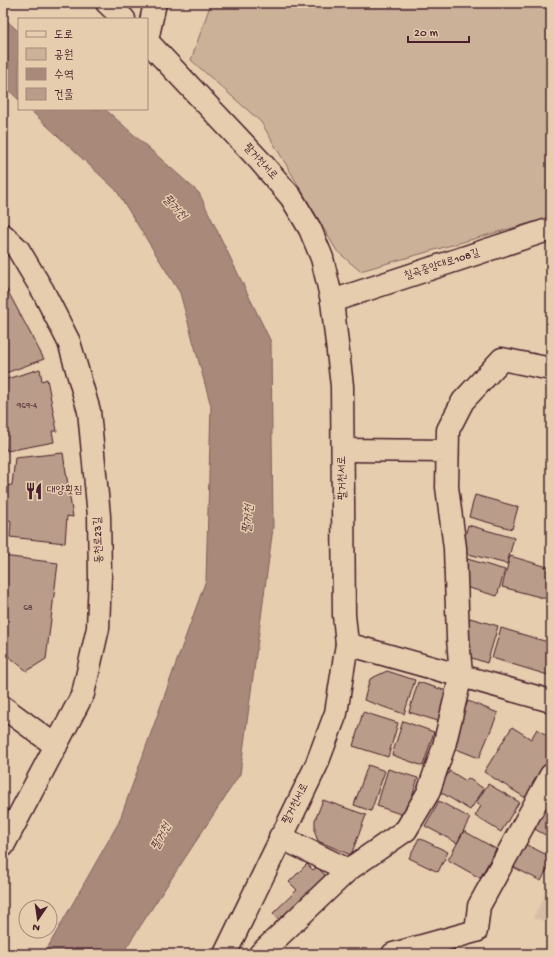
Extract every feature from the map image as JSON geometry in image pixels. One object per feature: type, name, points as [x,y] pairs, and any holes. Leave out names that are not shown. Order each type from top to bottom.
[{"type":"street","points":[[106,3],[123,18]]},
{"type":"street","points":[[148,35],[155,3]]},
{"type":"street","name":"팔거천서로","points":[[148,41],[260,161],[291,197],[310,229],[322,258],[332,301],[342,386],[344,615],[347,644],[336,713],[316,766],[280,837],[225,954]]},
{"type":"street","name":"칠곡중앙대로108길","points":[[332,301],[551,229]]},
{"type":"street","name":"동천로23길","points":[[3,235],[18,249],[43,291],[69,342],[89,410],[99,516],[100,576],[98,628],[83,694],[3,846]]},
{"type":"street","points":[[260,954],[348,870],[406,830],[428,793],[444,746],[461,676],[458,638],[456,548],[447,487],[448,430],[463,402],[502,359],[551,369]]},
{"type":"street","points":[[343,450],[447,451]]},
{"type":"street","points":[[347,644],[551,702]]},
{"type":"street","points":[[3,707],[56,746]]},
{"type":"street","points":[[393,954],[476,931],[479,906],[551,775]]},
{"type":"street","points":[[280,837],[348,870]]},
{"type":"shaded area","points":[[551,885],[551,923],[533,918]]},
{"type":"green space","points":[[211,3],[551,3],[551,217],[360,271],[337,251],[261,122],[191,60]]},
{"type":"water","points":[[3,17],[18,31],[18,99],[3,85]]},
{"type":"water","name":"팔거천","points":[[30,110],[106,110],[199,193],[271,342],[273,528],[240,774],[122,954],[44,954],[53,939],[58,939],[58,929],[119,822],[206,580],[211,406],[180,293],[116,190]]},
{"type":"building","points":[[5,286],[44,359],[3,374],[3,288]]},
{"type":"building","points":[[40,369],[42,381],[47,379],[57,431],[52,431],[54,442],[7,451],[3,441],[3,380]]},
{"type":"building","points":[[63,453],[73,517],[67,516],[65,543],[10,537],[11,521],[3,518],[3,515],[5,486],[12,485],[15,458]]},
{"type":"building","points":[[475,495],[518,507],[512,529],[469,517]]},
{"type":"building","points":[[468,525],[514,538],[507,564],[461,552]]},
{"type":"building","points":[[3,556],[58,563],[46,659],[27,671],[3,652]]},
{"type":"building","points":[[510,556],[551,568],[551,600],[502,587]]},
{"type":"building","points":[[464,558],[505,570],[497,596],[462,586]]},
{"type":"building","points":[[470,618],[498,626],[487,663],[466,656],[464,640]]},
{"type":"building","points":[[501,628],[551,643],[551,676],[492,658]]},
{"type":"building","points":[[387,671],[415,680],[404,714],[364,700],[370,679]]},
{"type":"building","points":[[418,682],[450,692],[441,722],[409,712]]},
{"type":"building","points":[[468,701],[498,713],[479,758],[456,749],[459,723]]},
{"type":"building","points":[[363,712],[398,723],[388,757],[353,746]]},
{"type":"building","points":[[403,721],[434,732],[423,766],[392,755]]},
{"type":"building","points":[[512,727],[531,739],[537,729],[551,738],[551,764],[529,800],[484,772]]},
{"type":"building","points":[[368,765],[385,771],[371,811],[354,805]]},
{"type":"building","points":[[388,769],[418,778],[406,816],[377,806]]},
{"type":"building","points":[[450,771],[466,781],[468,778],[484,789],[470,810],[437,790]]},
{"type":"building","points":[[488,784],[519,802],[501,832],[475,816],[481,806],[476,803]]},
{"type":"building","points":[[551,790],[551,838],[529,826]]},
{"type":"building","points":[[323,800],[366,815],[351,855],[318,841],[315,833],[315,820]]},
{"type":"building","points":[[439,801],[470,818],[457,843],[425,826]]},
{"type":"building","points":[[464,831],[496,849],[480,878],[448,860]]},
{"type":"building","points":[[419,838],[448,852],[438,872],[409,858]]},
{"type":"building","points":[[525,844],[551,857],[551,862],[541,881],[513,867]]},
{"type":"building","points":[[307,864],[313,870],[317,867],[329,879],[282,923],[273,913],[297,890],[289,882]]},
{"type":"place","name":"대양횟집","points":[[34,491]]}]
